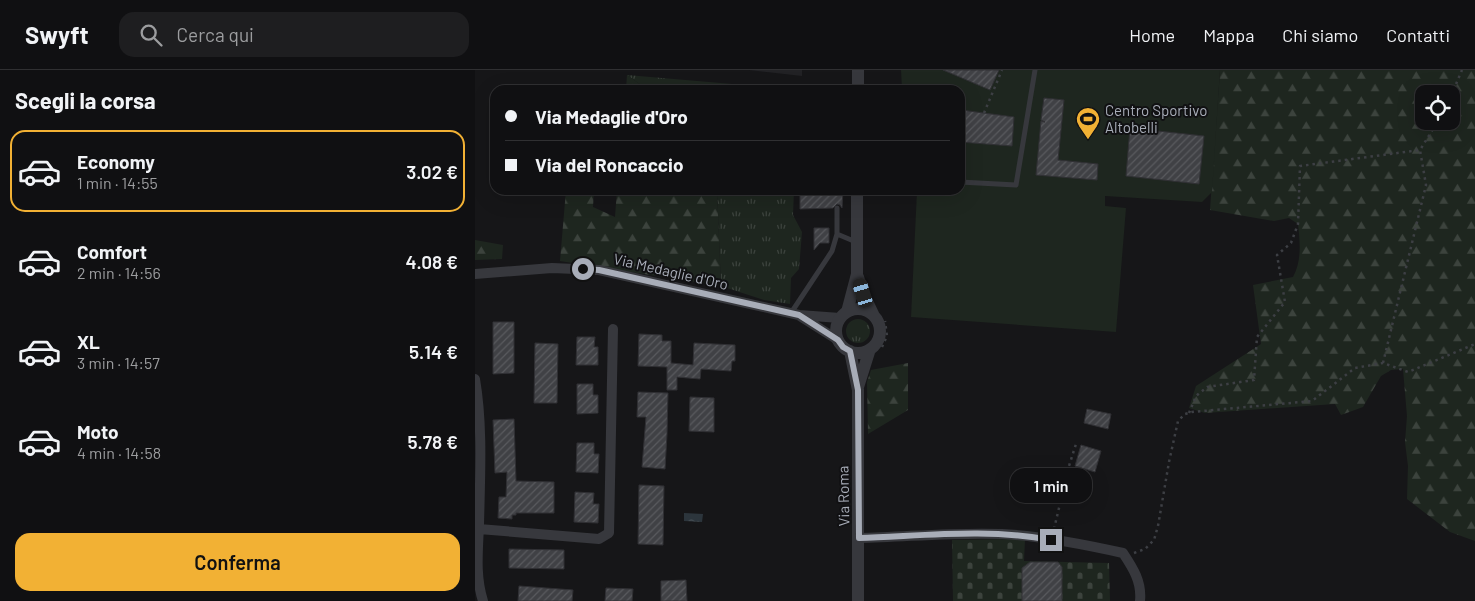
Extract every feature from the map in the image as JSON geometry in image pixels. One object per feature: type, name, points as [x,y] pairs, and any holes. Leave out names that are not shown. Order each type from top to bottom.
[{"type":"street","points":[[858,70],[858,85]]},
{"type":"street","name":"Via Roma","points":[[857,195],[857,274],[863,293],[878,322],[880,330],[876,344],[870,349],[858,390]]},
{"type":"street","name":"Via Medaglie d'Oro","points":[[475,274],[552,268],[599,270],[795,314],[844,315]]},
{"type":"street","name":"Via Roma","points":[[838,340],[836,333],[837,325],[844,315],[857,274]]},
{"type":"street","points":[[844,315],[861,309],[874,316]]},
{"type":"street","name":"Via Medaglie d'Oro","points":[[795,314],[838,340]]},
{"type":"street","points":[[479,530],[599,539],[609,533],[613,329]]},
{"type":"street","points":[[838,340],[843,347],[857,353],[870,349]]},
{"type":"street","name":"Via Roma","points":[[850,351],[858,390],[858,601]]},
{"type":"street","points":[[475,379],[478,395],[480,468],[477,570],[478,588],[483,601]]},
{"type":"street","points":[[859,538],[966,533],[1003,534],[1063,540],[1123,553],[1134,568],[1141,590],[1140,601]]},
{"type":"lane","points":[[965,182],[1016,185],[1035,70]]},
{"type":"lane","points":[[795,314],[832,251],[837,234],[837,208]]},
{"type":"lane","points":[[837,234],[856,242]]},
{"type":"path","points":[[984,113],[1002,70]]},
{"type":"path","points":[[1456,85],[1462,70]]},
{"type":"path","points":[[1383,363],[1426,185],[1420,150],[1433,130]]},
{"type":"path","points":[[1191,412],[1196,396],[1207,387],[1254,380],[1257,337],[1285,302],[1277,255],[1291,243],[1298,224],[1300,166],[1420,150]]},
{"type":"path","points":[[1123,553],[1137,552],[1145,549],[1154,540],[1159,526],[1169,462],[1178,421],[1185,414],[1312,401],[1355,368],[1383,363],[1408,372],[1475,344]]},
{"type":"path","points":[[1051,540],[1076,444]]},
{"type":"shaded area","points":[[749,70],[802,70],[802,76]]},
{"type":"green space","points":[[901,70],[1220,70],[1212,192],[1202,202],[1105,196],[1105,206],[1126,208],[1116,332],[911,317],[917,195],[965,195],[965,85],[902,85]]},
{"type":"green space","points":[[1220,70],[1475,70],[1475,541],[1450,532],[1407,499],[1408,466],[1405,442],[1407,416],[1403,369],[1391,370],[1381,376],[1363,407],[1341,415],[1335,404],[1205,413],[1189,408],[1196,386],[1261,344],[1253,285],[1293,277],[1296,271],[1300,244],[1298,224],[1289,218],[1274,221],[1210,210]]},
{"type":"green space","points":[[627,75],[743,85],[641,85]]},
{"type":"green space","points":[[627,75],[641,85],[626,85]]},
{"type":"green space","points":[[566,195],[594,195],[593,207],[615,217],[617,195],[717,195],[721,286],[560,261]]},
{"type":"green space","points":[[717,195],[794,195],[793,215],[802,232],[799,269],[791,278],[790,304],[764,300],[721,286]]},
{"type":"green space","points":[[475,240],[503,245],[502,259],[475,260]]},
{"type":"green space","points":[[858,319],[866,323],[870,331],[866,339],[858,343],[850,339],[846,331],[850,323]]},
{"type":"green space","points":[[908,363],[908,410],[868,434],[867,382],[871,370]]},
{"type":"green space","points":[[1025,539],[1024,561],[1109,563],[1110,601],[953,601],[952,540]]},
{"type":"water","points":[[684,513],[703,514],[702,522],[684,521]]},
{"type":"building","points":[[943,70],[999,70],[990,90]]},
{"type":"building","points":[[1044,98],[1064,100],[1058,160],[1098,164],[1097,180],[1036,175],[1041,121],[1045,122],[1041,120]]},
{"type":"building","points":[[965,111],[1014,117],[1012,146],[965,142]]},
{"type":"building","points":[[1130,128],[1204,136],[1199,184],[1126,176]]},
{"type":"building","points":[[800,195],[843,195],[842,208],[837,204],[833,208],[800,209]]},
{"type":"building","points":[[814,228],[829,228],[829,243],[820,243],[814,250]]},
{"type":"building","points":[[493,322],[514,322],[514,373],[493,374]]},
{"type":"building","points":[[639,334],[662,335],[662,341],[671,341],[671,363],[693,365],[694,343],[735,345],[735,361],[732,361],[731,371],[701,369],[700,379],[677,377],[677,390],[667,390],[667,367],[638,366]]},
{"type":"building","points":[[577,337],[595,337],[594,347],[598,347],[598,365],[576,365]]},
{"type":"building","points":[[535,343],[558,344],[557,403],[534,403]]},
{"type":"building","points":[[577,384],[593,384],[593,395],[598,395],[598,413],[577,414]]},
{"type":"building","points":[[638,392],[668,393],[665,469],[642,467],[646,417],[637,417]]},
{"type":"building","points":[[690,397],[714,398],[714,432],[689,431]]},
{"type":"building","points":[[1087,409],[1111,414],[1108,429],[1084,423]]},
{"type":"building","points":[[514,419],[516,481],[554,482],[554,513],[516,513],[516,515],[512,515],[512,519],[498,518],[499,497],[506,497],[507,472],[495,473],[493,420]]},
{"type":"building","points":[[577,443],[594,443],[594,454],[599,454],[598,473],[576,472]]},
{"type":"building","points":[[1081,445],[1101,451],[1095,472],[1075,466]]},
{"type":"building","points":[[639,485],[664,486],[663,545],[638,544]]},
{"type":"building","points":[[575,492],[594,493],[593,504],[599,504],[598,523],[574,522]]},
{"type":"building","points":[[509,549],[564,550],[564,569],[509,568]]},
{"type":"building","points":[[1030,562],[1058,562],[1062,567],[1062,601],[1022,601],[1022,568]]},
{"type":"building","points":[[686,580],[687,601],[661,601],[661,581]]},
{"type":"building","points":[[519,586],[573,590],[572,601],[518,601]]},
{"type":"building","points":[[606,588],[633,589],[632,601],[605,601]]},
{"type":"place","name":"Centro Sportivo Altobelli","points":[[1088,140]]},
{"type":"route","points":[[583,269],[599,270],[799,315],[838,340],[843,347],[850,351],[858,390],[859,538],[966,533],[1032,536],[1051,540]]}]
